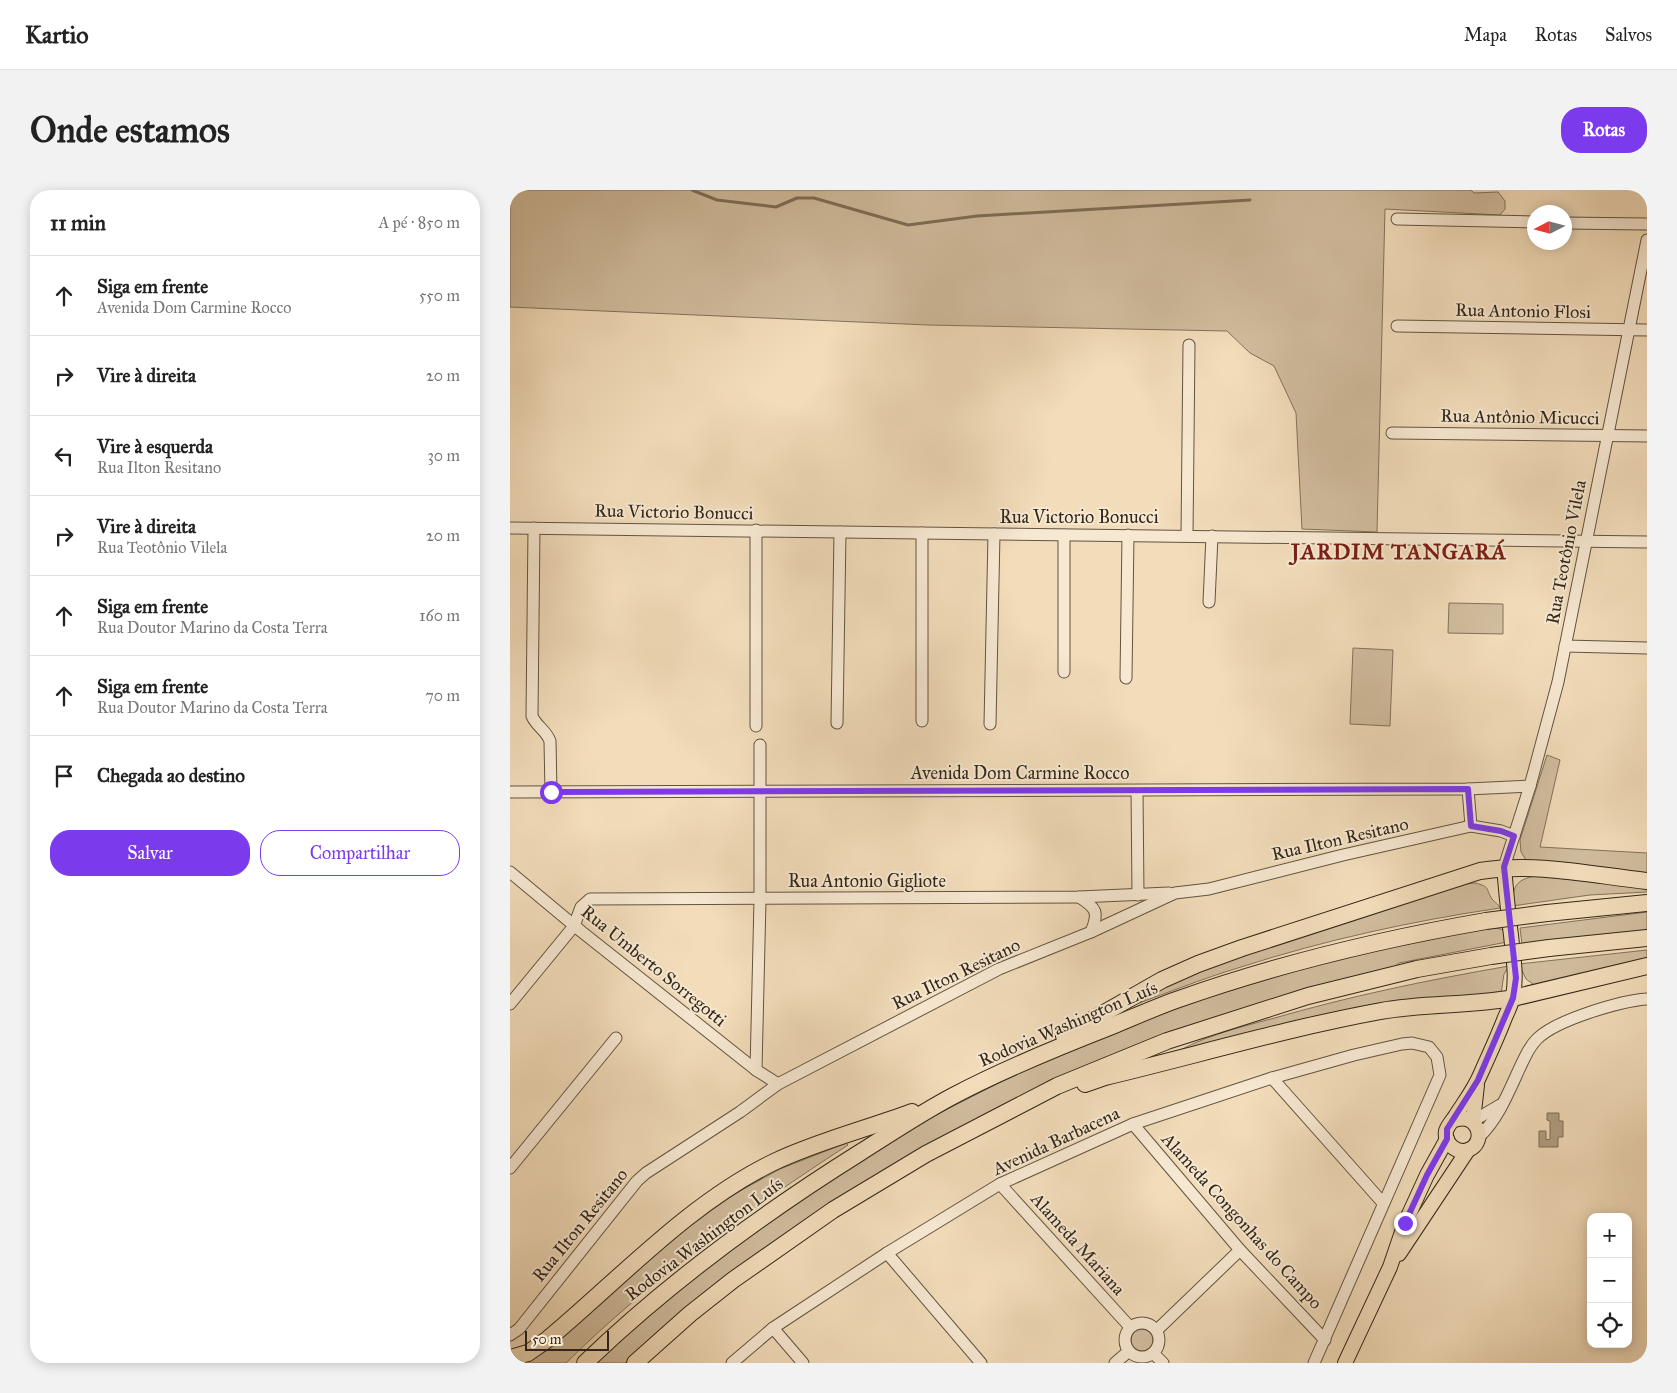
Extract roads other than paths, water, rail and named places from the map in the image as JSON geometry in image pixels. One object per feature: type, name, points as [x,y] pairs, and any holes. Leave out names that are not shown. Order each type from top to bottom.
[{"type":"highway","points":[[1013,1066],[1154,984],[1198,964],[1480,871],[1504,867],[1647,881]]},
{"type":"highway","name":"Rodovia Washington Luís","points":[[584,1363],[636,1316],[710,1254],[753,1223],[838,1166],[952,1097],[1013,1066],[1176,1000],[1338,951],[1486,921],[1647,903]]},
{"type":"highway","points":[[635,1363],[690,1314],[734,1280],[833,1210],[926,1154],[1006,1114],[1056,1086],[1167,1041],[1229,1020],[1364,981],[1417,969],[1491,956],[1647,938]]},
{"type":"highway","points":[[1006,1114],[1105,1078],[1335,1020],[1406,1007],[1513,998],[1647,966]]},
{"type":"highway","points":[[510,1358],[528,1353],[544,1342],[675,1227],[772,1163],[952,1097]]},
{"type":"main road","points":[[1468,1150],[1462,1151],[1450,1145],[1447,1139],[1447,1129],[1478,1080],[1513,998],[1516,978],[1504,867]]},
{"type":"main road","points":[[1473,1122],[1478,1080]]},
{"type":"main road","points":[[1390,1267],[1468,1150],[1477,1142],[1479,1137],[1473,1122],[1466,1118],[1452,1121]]},
{"type":"main road","points":[[1345,1363],[1390,1267],[1405,1223],[1427,1175],[1447,1139]]},
{"type":"main road","points":[[1427,1175],[1424,1188],[1425,1193],[1434,1202]]},
{"type":"street","points":[[1397,219],[1527,222]]},
{"type":"street","points":[[1572,222],[1647,224]]},
{"type":"street","name":"Rua Teotônio Vilela","points":[[1504,867],[1530,786],[1558,682],[1647,240]]},
{"type":"street","name":"Rua Antonio Flosi","points":[[1398,326],[1647,330]]},
{"type":"street","points":[[1187,535],[1189,345]]},
{"type":"street","name":"Rua Antônio Micucci","points":[[1392,433],[1647,436]]},
{"type":"street","name":"Rua Victorio Bonucci","points":[[510,528],[1647,542]]},
{"type":"street","points":[[534,528],[532,716],[534,722],[547,733],[550,741],[551,792]]},
{"type":"street","points":[[756,530],[756,726]]},
{"type":"street","points":[[837,723],[840,532]]},
{"type":"street","points":[[922,533],[922,721]]},
{"type":"street","points":[[990,724],[994,534]]},
{"type":"street","points":[[1064,535],[1064,672]]},
{"type":"street","points":[[1126,678],[1128,535]]},
{"type":"street","points":[[1209,602],[1212,536]]},
{"type":"street","points":[[1565,646],[1647,648]]},
{"type":"street","points":[[756,1070],[760,900],[760,745]]},
{"type":"street","name":"Avenida Dom Carmine Rocco","points":[[510,792],[760,790],[1137,791],[1468,789],[1530,786]]},
{"type":"street","points":[[1468,789],[1471,826]]},
{"type":"street","points":[[1137,791],[1138,894]]},
{"type":"street","name":"Rua Ilton Resitano","points":[[510,1335],[519,1329],[642,1177],[740,1112],[778,1084],[999,969],[1091,932],[1175,893],[1208,889],[1343,855],[1471,826],[1501,831],[1514,836]]},
{"type":"street","name":"Rua Umberto Sorregotti","points":[[510,872],[574,926],[756,1070],[778,1084]]},
{"type":"street","name":"Rua Antonio Gigliote","points":[[510,1004],[574,926],[581,907],[590,900],[1079,897],[1175,893]]},
{"type":"street","points":[[1079,897],[1089,902],[1094,909],[1096,921],[1091,932]]},
{"type":"street","points":[[1479,1137],[1504,1102],[1527,1053],[1536,1039],[1550,1028],[1582,1014],[1647,999]]},
{"type":"street","points":[[510,1168],[616,1038]]},
{"type":"street","name":"Avenida Barbacena","points":[[732,1363],[773,1328],[886,1253],[1000,1184],[1133,1124],[1272,1078],[1354,1055],[1402,1044],[1422,1044],[1434,1052],[1440,1075],[1383,1203]]},
{"type":"street","points":[[1272,1078],[1383,1203],[1314,1363]]},
{"type":"street","points":[[1473,1122],[1504,1102]]},
{"type":"street","name":"Alameda Congonhas do Campo","points":[[1133,1124],[1240,1250],[1325,1340]]},
{"type":"street","name":"Alameda Mariana","points":[[1000,1184],[1130,1327]]},
{"type":"street","points":[[1157,1330],[1240,1250]]},
{"type":"street","points":[[886,1253],[981,1363]]},
{"type":"street","points":[[1140,1322],[1146,1323],[1157,1330],[1159,1343],[1149,1356],[1138,1357],[1126,1347],[1125,1336],[1130,1327],[1140,1322]]},
{"type":"street","points":[[773,1328],[803,1363]]},
{"type":"street","points":[[1115,1363],[1129,1351]]},
{"type":"street","points":[[1153,1353],[1163,1363]]},
{"type":"waterway","points":[[692,190],[717,200],[776,207],[797,198],[814,198],[908,225],[977,216],[1250,200]]},
{"type":"district","name":"JARDIM TANGARÁ","points":[[1399,551]]}]
